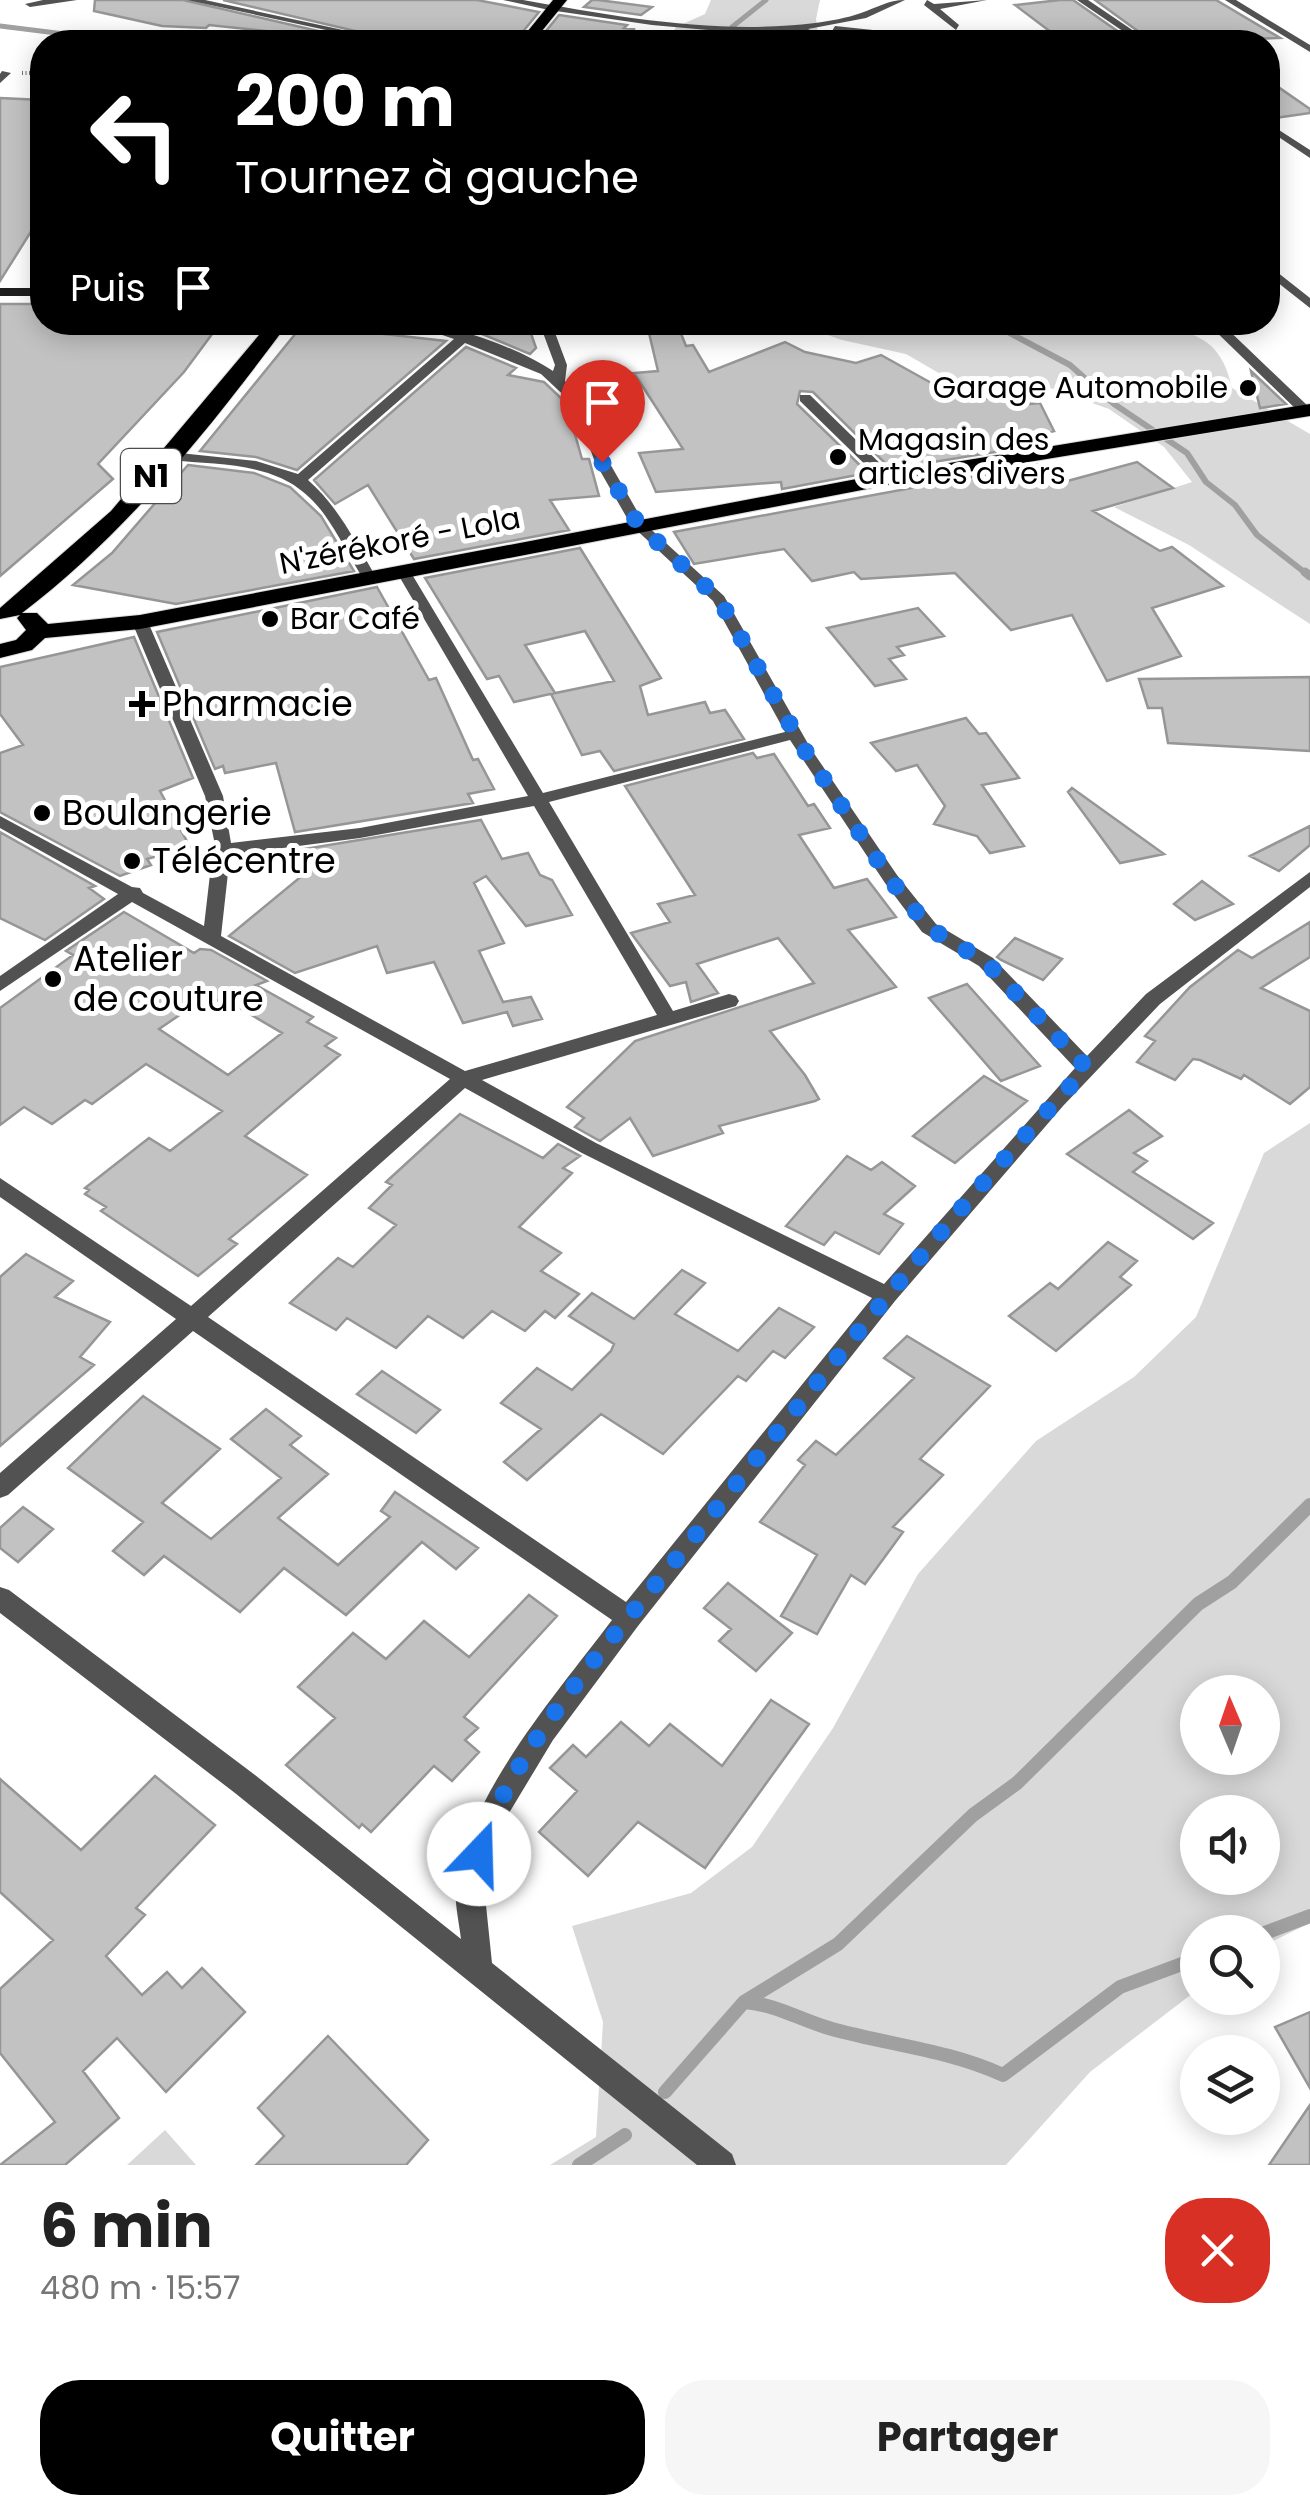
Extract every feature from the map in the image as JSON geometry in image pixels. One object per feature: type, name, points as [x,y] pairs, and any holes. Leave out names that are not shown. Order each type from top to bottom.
[{"type":"highway","points":[[536,30],[557,4]]},
{"type":"highway","name":"N1","points":[[3,615],[58,578],[170,456],[269,335]]},
{"type":"highway","name":"N'zérékoré - Lola","points":[[38,632],[140,622],[638,524],[1308,410]]},
{"type":"highway","points":[[0,651],[24,645],[38,632],[36,622],[3,615]]},
{"type":"street","points":[[30,4],[72,0]]},
{"type":"street","points":[[192,0],[336,30]]},
{"type":"street","points":[[508,0],[726,25],[818,30]]},
{"type":"street","points":[[800,29],[864,15],[900,0]]},
{"type":"street","points":[[928,4],[982,0]]},
{"type":"street","points":[[1082,0],[1127,30]]},
{"type":"street","points":[[1230,0],[1279,30]]},
{"type":"street","points":[[928,4],[956,27]]},
{"type":"street","points":[[1280,31],[1310,49]]},
{"type":"street","points":[[1280,134],[1310,155]]},
{"type":"street","points":[[1280,278],[1310,304]]},
{"type":"street","points":[[0,292],[30,292]]},
{"type":"street","points":[[453,335],[546,371],[579,402],[602,462],[638,524],[719,599],[795,734],[890,879],[929,928],[986,962],[1087,1068]]},
{"type":"street","points":[[550,335],[561,365],[558,382]]},
{"type":"street","points":[[1226,335],[1308,410]]},
{"type":"street","points":[[299,480],[463,338]]},
{"type":"street","points":[[806,398],[888,479]]},
{"type":"street","points":[[170,456],[266,469],[299,480],[329,512],[370,577]]},
{"type":"street","points":[[404,571],[668,1018]]},
{"type":"street","points":[[140,622],[214,796],[222,850],[212,936]]},
{"type":"street","points":[[222,850],[360,833],[536,800],[795,734]]},
{"type":"street","points":[[0,821],[589,1148],[887,1295]]},
{"type":"street","points":[[478,1972],[470,1886],[488,1823],[544,1731],[887,1295],[1087,1068],[1152,998],[1310,878]]},
{"type":"street","points":[[0,985],[134,892]]},
{"type":"street","points":[[0,1488],[464,1078],[729,1001]]},
{"type":"street","points":[[0,1186],[630,1618]]},
{"type":"street","points":[[0,1598],[245,1784],[721,2165]]},
{"type":"shaded area","points":[[711,0],[820,0],[817,30],[674,30],[705,14]]},
{"type":"shaded area","points":[[828,335],[1196,336],[1212,346],[1224,363],[1232,388],[1310,434],[1310,624],[1189,545],[1114,507],[1192,482],[1164,447],[1109,409],[1031,381],[968,390],[906,354]]},
{"type":"shaded area","points":[[1310,1123],[1310,1923],[1280,1938],[1280,1915],[1180,1915],[1180,2003],[1090,2072],[1006,2165],[550,2165],[596,2137],[603,2022],[572,1926],[691,1893],[752,1847],[833,1728],[918,1574],[1036,1441],[1134,1377],[1196,1317],[1264,1153]]},
{"type":"shaded area","points":[[165,2130],[196,2165],[127,2165]]},
{"type":"building","points":[[95,0],[183,0],[314,30],[162,26],[94,11]]},
{"type":"building","points":[[223,0],[477,0],[539,12],[524,30],[351,30]]},
{"type":"building","points":[[592,0],[652,7],[641,15],[584,7]]},
{"type":"building","points":[[1073,0],[1116,30],[1048,30],[1015,5]]},
{"type":"building","points":[[1095,0],[1216,0],[1267,30],[1136,30]]},
{"type":"building","points":[[559,15],[634,29],[634,30],[547,30]]},
{"type":"building","points":[[1280,88],[1310,109],[1310,113],[1280,117]]},
{"type":"building","points":[[0,98],[30,99],[30,233],[0,281]]},
{"type":"building","points":[[0,304],[30,304],[30,335],[211,335],[184,372],[98,464],[113,479],[0,576]]},
{"type":"building","points":[[294,335],[392,335],[446,341],[297,470],[256,457],[200,451]]},
{"type":"building","points":[[484,335],[532,335],[536,348],[530,354]]},
{"type":"building","points":[[649,335],[682,335],[686,346],[693,345],[709,372],[785,342],[805,352],[856,363],[881,355],[962,400],[1025,396],[1030,404],[1040,403],[1054,431],[1017,439],[1025,447],[891,469],[813,392],[800,391],[797,404],[868,473],[782,489],[781,482],[656,492],[639,453],[683,449],[634,373],[658,371]]},
{"type":"building","points":[[466,347],[516,368],[508,375],[544,382],[566,403],[582,459],[589,459],[599,496],[550,500],[569,530],[414,559],[368,485],[335,504],[314,480]]},
{"type":"building","points":[[1251,371],[1286,404],[1260,408]]},
{"type":"building","points":[[1137,462],[1173,488],[1093,511],[1160,551],[1172,547],[1223,586],[1152,608],[1181,656],[1107,681],[1072,615],[1011,630],[955,573],[861,579],[854,572],[812,581],[784,549],[694,564],[674,532],[1041,464],[1060,483]]},
{"type":"building","points":[[188,465],[254,473],[290,487],[321,516],[354,571],[176,604],[73,585],[112,553]]},
{"type":"building","points":[[580,548],[661,678],[640,686],[648,715],[705,702],[710,713],[725,710],[744,739],[614,771],[600,751],[582,755],[551,694],[614,681],[585,631],[525,645],[555,693],[514,702],[499,676],[487,679],[425,578]]},
{"type":"building","points":[[377,587],[429,680],[436,678],[473,760],[478,759],[494,789],[468,794],[473,803],[295,832],[276,763],[225,773],[223,766],[215,769],[157,632]]},
{"type":"building","points":[[918,608],[944,636],[897,647],[904,655],[889,659],[906,679],[875,686],[827,628]]},
{"type":"building","points":[[134,637],[193,778],[160,791],[190,847],[147,859],[151,865],[120,876],[0,812],[0,753],[23,745],[0,714],[0,667]]},
{"type":"building","points":[[1310,677],[1310,751],[1168,743],[1162,708],[1148,708],[1139,679]]},
{"type":"building","points":[[966,718],[979,734],[986,733],[1019,778],[982,785],[1024,846],[990,853],[977,836],[934,824],[945,806],[917,765],[896,771],[871,743]]},
{"type":"building","points":[[753,753],[757,758],[774,754],[808,806],[814,804],[830,828],[799,835],[834,888],[867,879],[896,917],[848,930],[896,987],[770,1031],[819,1099],[719,1126],[723,1133],[653,1156],[630,1118],[600,1141],[575,1127],[584,1118],[567,1107],[635,1041],[814,983],[778,938],[697,964],[718,993],[691,1002],[686,982],[670,986],[631,933],[670,922],[658,904],[695,895],[625,786]]},
{"type":"building","points":[[1072,788],[1164,854],[1120,863],[1068,792]]},
{"type":"building","points":[[481,820],[502,859],[528,853],[540,875],[552,880],[572,915],[526,926],[486,876],[474,883],[504,943],[479,951],[503,1002],[531,997],[542,1019],[513,1026],[507,1012],[463,1023],[434,962],[387,973],[377,946],[295,973],[229,936],[303,875],[280,853]]},
{"type":"building","points":[[1310,826],[1310,845],[1279,871],[1250,856]]},
{"type":"building","points":[[0,832],[95,886],[89,888],[104,899],[45,940],[0,918]]},
{"type":"building","points":[[1202,881],[1233,904],[1195,920],[1174,904]]},
{"type":"building","points":[[124,912],[194,953],[211,950],[267,981],[256,985],[313,1017],[307,1022],[336,1038],[325,1046],[340,1055],[245,1136],[307,1175],[229,1239],[237,1244],[198,1276],[101,1211],[106,1207],[85,1194],[89,1190],[85,1188],[149,1138],[170,1151],[222,1111],[146,1064],[92,1104],[85,1100],[52,1124],[24,1107],[0,1125],[0,1008],[73,955],[66,951]],"holes":[[[209,995],[228,1007],[233,1004],[282,1033],[228,1075],[159,1029]]]},
{"type":"building","points":[[1310,922],[1310,957],[1261,988],[1310,1011],[1310,1087],[1290,1104],[1244,1075],[1241,1079],[1200,1060],[1193,1059],[1175,1080],[1137,1062],[1155,1041],[1145,1036],[1190,987],[1238,950],[1252,958]]},
{"type":"building","points":[[1015,938],[1062,959],[1043,980],[997,957]]},
{"type":"building","points":[[967,984],[1040,1066],[1001,1081],[929,998]]},
{"type":"building","points":[[984,1076],[1027,1101],[955,1163],[913,1136]]},
{"type":"building","points":[[1129,1110],[1162,1136],[1134,1153],[1147,1161],[1133,1172],[1213,1223],[1193,1239],[1067,1154]]},
{"type":"building","points":[[460,1114],[543,1158],[558,1144],[580,1156],[563,1168],[572,1173],[519,1227],[561,1253],[541,1271],[579,1294],[555,1318],[545,1311],[525,1331],[492,1311],[463,1338],[428,1316],[396,1348],[347,1318],[336,1330],[290,1303],[338,1258],[353,1267],[396,1225],[369,1208],[392,1185],[386,1182]]},
{"type":"building","points":[[847,1156],[871,1170],[882,1162],[915,1186],[884,1214],[903,1224],[879,1254],[835,1232],[824,1245],[786,1226]]},
{"type":"building","points":[[1108,1242],[1137,1261],[1120,1277],[1131,1285],[1056,1351],[1009,1316],[1050,1283],[1058,1289]]},
{"type":"building","points":[[26,1254],[73,1281],[55,1297],[110,1322],[80,1357],[94,1365],[0,1446],[0,1277]]},
{"type":"building","points":[[682,1270],[705,1283],[675,1314],[738,1351],[779,1308],[814,1327],[785,1358],[773,1351],[746,1381],[738,1376],[663,1454],[601,1414],[527,1480],[504,1462],[541,1429],[501,1403],[537,1368],[572,1390],[611,1351],[614,1344],[569,1316],[592,1293],[634,1319]]},
{"type":"building","points":[[907,1336],[990,1386],[920,1459],[943,1475],[893,1527],[903,1532],[865,1584],[851,1575],[817,1634],[781,1616],[817,1555],[760,1522],[805,1465],[798,1460],[816,1441],[836,1455],[914,1378],[884,1358]]},
{"type":"building","points":[[382,1371],[440,1410],[416,1433],[357,1394]]},
{"type":"building","points":[[143,1396],[220,1449],[162,1503],[211,1539],[281,1478],[231,1439],[266,1409],[301,1436],[290,1445],[328,1474],[278,1518],[338,1565],[390,1517],[381,1511],[395,1492],[478,1548],[456,1569],[422,1542],[346,1615],[284,1568],[240,1612],[164,1556],[144,1575],[113,1551],[143,1522],[68,1468]]},
{"type":"building","points":[[23,1507],[53,1529],[18,1562],[0,1548],[0,1528]]},
{"type":"building","points":[[728,1583],[792,1633],[756,1671],[719,1641],[731,1629],[704,1608]]},
{"type":"building","points":[[529,1595],[557,1616],[464,1717],[478,1728],[465,1740],[479,1752],[452,1781],[434,1766],[371,1832],[362,1824],[359,1828],[286,1765],[335,1718],[298,1687],[353,1633],[386,1659],[424,1621],[469,1657]]},
{"type":"building","points":[[771,1700],[809,1724],[705,1868],[638,1822],[588,1876],[539,1832],[577,1791],[550,1768],[573,1745],[586,1757],[621,1722],[649,1746],[670,1724],[722,1766]]},
{"type":"building","points":[[155,1776],[215,1825],[136,1908],[145,1915],[106,1956],[142,1995],[167,1972],[182,1988],[202,1968],[245,2012],[166,2092],[117,2038],[83,2071],[119,2118],[65,2165],[0,2165],[55,2122],[0,2053],[0,1989],[53,1940],[0,1892],[0,1779],[81,1850]]},
{"type":"building","points":[[1310,2012],[1310,2088],[1280,2035],[1275,2027]]},
{"type":"building","points":[[328,2036],[428,2140],[406,2165],[256,2165],[284,2136],[258,2108]]},
{"type":"building","points":[[1310,2105],[1310,2165],[1269,2165]]},
{"type":"waterway","points":[[732,30],[766,0]]},
{"type":"waterway","points":[[0,26],[32,30]]},
{"type":"waterway","points":[[1013,335],[1070,365],[1114,404],[1187,453],[1206,482],[1235,505],[1257,535],[1308,575]]},
{"type":"waterway","points":[[1305,572],[1310,576]]},
{"type":"waterway","points":[[744,2002],[838,1944],[973,1815],[1017,1783],[1198,1604],[1232,1582],[1310,1505]]},
{"type":"waterway","points":[[1280,1927],[1310,1916]]},
{"type":"waterway","points":[[744,2002],[832,2029],[961,2060],[1003,2075],[1120,1987],[1180,1965]]},
{"type":"waterway","points":[[665,2092],[744,2002]]},
{"type":"waterway","points":[[579,2165],[625,2135]]},
{"type":"place","name":"Garage Automobile","points":[[1248,388]]},
{"type":"place","name":"Magasin des articles divers","points":[[838,457]]},
{"type":"place","name":"Bar Café","points":[[270,619]]},
{"type":"place","name":"Pharmacie","points":[[142,704]]},
{"type":"place","name":"Boulangerie","points":[[42,813]]},
{"type":"place","name":"Télécentre","points":[[132,861]]},
{"type":"place","name":"Atelier de couture","points":[[53,979]]},
{"type":"route","points":[[479,1854],[488,1823],[544,1731],[630,1618],[887,1295],[1087,1068],[986,962],[929,928],[890,879],[804,749],[719,599],[638,524],[602,462]]}]
